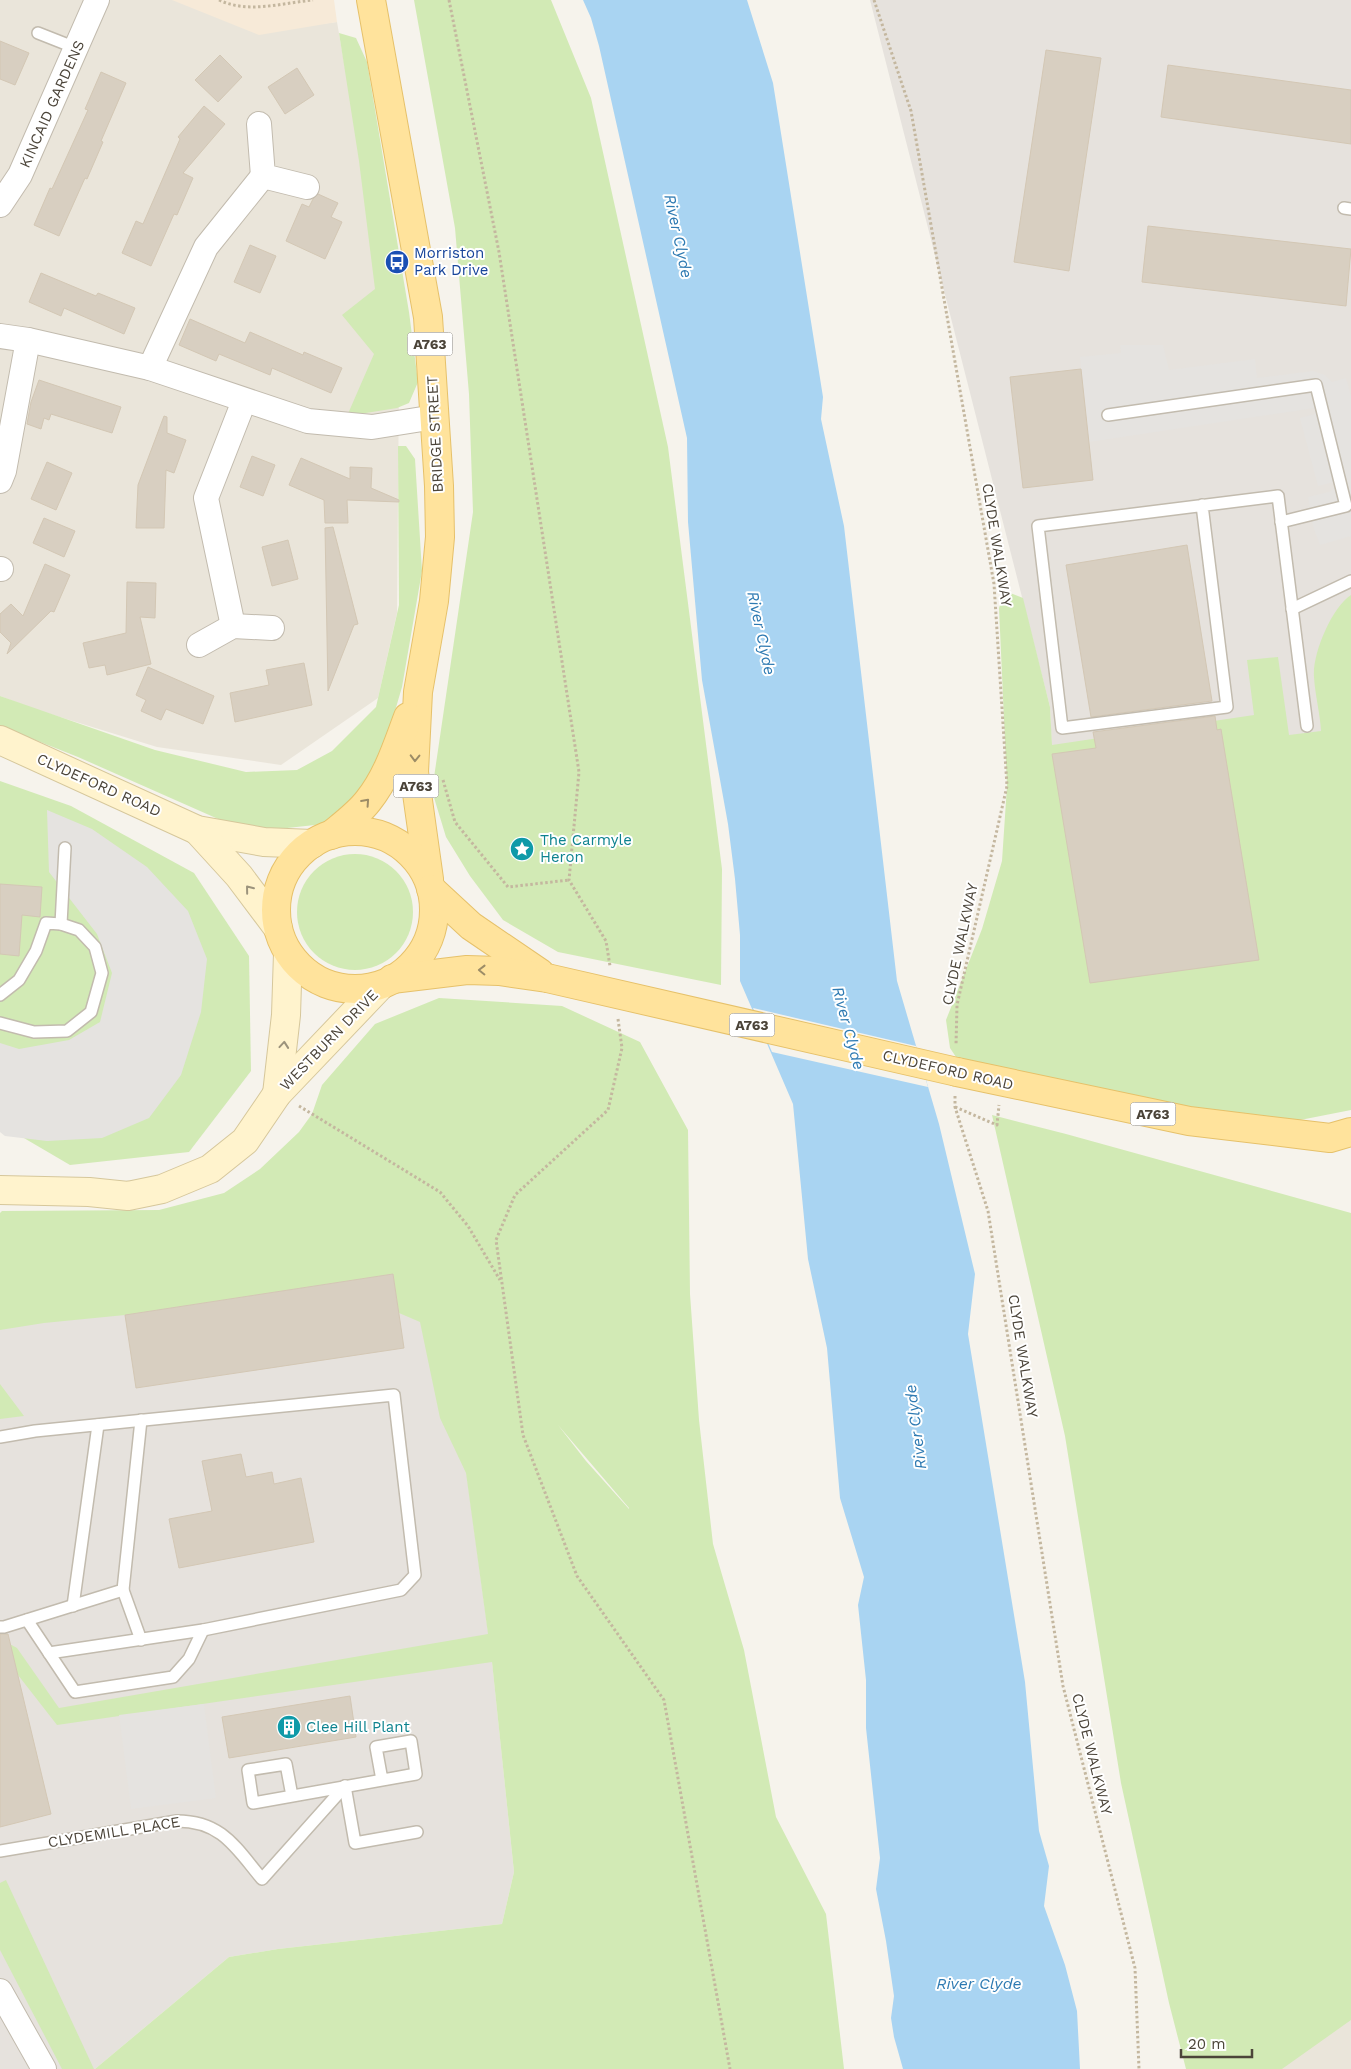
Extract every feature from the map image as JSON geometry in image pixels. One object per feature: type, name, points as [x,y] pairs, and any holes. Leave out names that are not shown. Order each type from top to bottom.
[{"type":"main road","name":"BRIDGE STREET","points":[[371,0],[428,318],[439,486],[440,537],[434,601],[418,692],[414,772],[430,884]]},
{"type":"main road","name":"BRIDGE STREET","points":[[321,840],[367,803],[378,787],[390,766],[418,692]]},
{"type":"main road","points":[[344,831],[370,832],[394,840],[414,857],[430,884],[435,904],[432,930],[422,954],[404,974],[386,983],[354,990],[328,985],[305,972],[283,940],[276,902],[283,877],[298,855],[321,840],[344,831]]},
{"type":"main road","name":"CLYDEFORD ROAD","points":[[430,884],[471,926],[547,978]]},
{"type":"main road","name":"CLYDEFORD ROAD","points":[[386,983],[467,970],[499,971],[547,978],[1000,1082],[1189,1121],[1330,1138],[1351,1132]]},
{"type":"street","name":"KINCAID GARDENS","points":[[0,205],[20,175],[97,0]]},
{"type":"street","points":[[150,368],[206,246],[263,176],[259,124]]},
{"type":"street","points":[[263,176],[307,187]]},
{"type":"street","points":[[0,336],[28,340],[150,368],[308,421],[372,427],[434,417]]},
{"type":"street","points":[[0,481],[4,471],[28,340]]},
{"type":"street","points":[[234,626],[206,498],[244,401]]},
{"type":"street","points":[[199,645],[234,626],[272,628]]},
{"type":"street","name":"CLYDEFORD ROAD","points":[[0,740],[197,830],[264,842],[321,840]]},
{"type":"street","name":"CLYDEFORD ROAD","points":[[197,830],[244,883],[283,940]]},
{"type":"street","name":"WESTBURN DRIVE","points":[[277,1094],[286,1023],[283,940]]},
{"type":"street","name":"WESTBURN DRIVE","points":[[0,1190],[88,1192],[128,1196],[162,1189],[210,1169],[245,1142],[277,1094],[386,983]]},
{"type":"street","points":[[3,2004],[44,2069]]},
{"type":"lane","points":[[38,33],[76,48]]},
{"type":"lane","points":[[1108,415],[1316,386],[1346,506],[1281,522]]},
{"type":"lane","points":[[1202,505],[1227,707],[1062,728],[1038,526],[1202,505],[1278,496],[1307,726]]},
{"type":"lane","points":[[1292,609],[1351,581]]},
{"type":"lane","points":[[61,924],[65,848]]},
{"type":"lane","points":[[0,994],[20,980],[36,951],[46,923],[61,924],[79,930],[95,947],[102,973],[91,1012],[67,1031],[34,1032],[0,1023]]},
{"type":"lane","points":[[0,1437],[35,1431],[394,1395],[415,1575],[401,1590],[203,1630],[50,1653]]},
{"type":"lane","points":[[141,1640],[123,1590],[142,1420]]},
{"type":"lane","points":[[73,1606],[98,1425]]},
{"type":"lane","points":[[0,1627],[123,1590]]},
{"type":"lane","points":[[28,1620],[75,1692],[173,1677],[189,1659],[203,1630]]},
{"type":"lane","points":[[292,1796],[286,1764],[248,1770],[254,1802],[292,1796],[382,1780]]},
{"type":"lane","points":[[345,1786],[355,1843],[417,1832]]},
{"type":"lane","name":"CLYDEMILL PLACE","points":[[0,1851],[192,1821],[220,1831],[262,1879],[345,1786]]},
{"type":"path","points":[[219,0],[229,5],[248,8],[313,0]]},
{"type":"path","points":[[449,0],[499,252],[579,772],[569,880],[606,941],[610,970]]},
{"type":"path","name":"CLYDE WALKWAY","points":[[874,0],[911,111],[994,584],[1007,786],[957,1005],[955,1107],[988,1211],[1063,1686],[1135,1968],[1139,2069]]},
{"type":"path","points":[[442,776],[455,822],[508,887],[569,880]]},
{"type":"path","points":[[618,1019],[622,1048],[608,1110],[515,1195],[496,1240],[523,1435],[577,1576],[664,1700],[730,2069]]},
{"type":"path","points":[[955,1107],[997,1125],[1000,1082]]},
{"type":"path","points":[[277,1094],[440,1192],[468,1226],[502,1282]]},
{"type":"shaded area","points":[[0,0],[175,0],[256,32],[337,22],[399,379],[397,613],[378,698],[281,765],[157,747],[34,709],[0,696]]},
{"type":"shaded area","points":[[172,0],[334,0],[337,22],[259,35]]},
{"type":"shaded area","points":[[870,0],[1351,0],[1351,1069],[1065,1055],[1050,707]]},
{"type":"shaded area","points":[[1120,345],[1163,345],[1169,370],[1255,359],[1257,378],[1313,371],[1325,375],[1332,382],[1346,378],[1351,397],[1351,536],[1320,545],[1313,526],[1308,497],[1329,492],[1335,488],[1334,482],[1318,486],[1300,418],[1315,414],[1314,408],[1089,442],[1080,357],[1121,353]]},
{"type":"shaded area","points":[[47,810],[92,829],[147,867],[188,911],[207,959],[201,1012],[181,1075],[149,1118],[102,1138],[47,1141],[5,1136],[0,1132],[0,1043],[19,1049],[69,1040],[100,1022],[112,973],[97,934],[49,872]]},
{"type":"shaded area","points":[[438,1263],[492,1661],[514,1872],[502,1924],[278,1949],[229,1957],[95,2069],[0,2069],[0,1273]]},
{"type":"shaded area","points":[[204,1704],[216,1798],[131,1809],[119,1715]]},
{"type":"shaded area","points":[[1351,2018],[1351,2069],[1280,2069]]},
{"type":"green space","points":[[414,0],[551,0],[591,98],[668,447],[722,869],[721,985],[558,952],[503,920],[470,876],[446,837],[432,791],[473,512],[469,394],[455,228]]},
{"type":"green space","points":[[339,33],[356,38],[367,62],[409,312],[418,382],[409,403],[397,408],[347,416],[374,354],[342,315],[375,289],[359,161]]},
{"type":"green space","points":[[398,446],[406,446],[415,459],[422,571],[402,687],[380,762],[358,802],[324,824],[278,829],[234,826],[78,757],[0,726],[0,696],[155,750],[246,772],[297,770],[332,751],[376,707],[399,605]]},
{"type":"green space","points":[[1005,591],[1023,598],[1050,707],[1052,745],[1254,715],[1247,660],[1278,657],[1289,735],[1321,731],[1314,677],[1316,656],[1330,620],[1344,601],[1351,595],[1351,1110],[1290,1122],[1211,1117],[1066,1088],[956,1057],[950,1048],[946,1020],[982,929],[1002,861],[1007,786],[999,608]]},
{"type":"green space","points":[[0,781],[71,806],[194,873],[249,956],[251,1071],[189,1152],[70,1165],[0,1124]]},
{"type":"green space","points":[[355,854],[377,859],[396,871],[408,890],[413,912],[408,934],[396,953],[377,965],[355,970],[333,965],[314,953],[302,934],[297,912],[302,890],[314,871],[333,859]]},
{"type":"green space","points":[[439,998],[562,1006],[640,1042],[688,1130],[690,1294],[699,1420],[713,1544],[744,1650],[776,1817],[826,1914],[844,2069],[95,2069],[229,1957],[278,1949],[502,1924],[514,1872],[492,1662],[57,1725],[18,1675],[6,1642],[17,1648],[59,1708],[488,1634],[466,1473],[440,1418],[420,1322],[399,1313],[393,1274],[125,1315],[44,1323],[0,1330],[0,1213],[2,1211],[159,1210],[224,1193],[260,1169],[299,1132],[312,1114],[322,1085],[375,1024]],"holes":[[[558,1425],[629,1508],[586,1461]]]},
{"type":"green space","points":[[992,1115],[1351,1213],[1351,2020],[1282,2069],[1186,2069],[1169,2003],[1121,1783],[1065,1436]]},
{"type":"green space","points":[[0,1384],[24,1416],[0,1419]]},
{"type":"green space","points":[[6,1880],[94,2069],[62,2069],[0,1950],[0,1883]]},
{"type":"water","name":"River Clyde","points":[[583,0],[747,0],[773,83],[823,397],[821,419],[844,526],[897,981],[939,1124],[975,1274],[968,1334],[1025,1682],[1039,1831],[1049,1866],[1044,1906],[1065,1965],[1077,2011],[1080,2069],[903,2069],[894,2037],[891,2018],[894,1996],[876,1889],[880,1858],[866,1728],[866,1680],[858,1605],[864,1577],[840,1498],[827,1348],[808,1259],[793,1104],[740,981],[740,935],[735,879],[728,824],[702,680],[688,522],[687,438],[599,46],[591,18]]},
{"type":"pier","points":[[753,1008],[916,1046],[928,1087],[772,1052]]},
{"type":"building","points":[[0,41],[29,53],[15,85],[0,79]]},
{"type":"building","points":[[1046,50],[1101,58],[1069,271],[1014,262]]},
{"type":"building","points":[[220,55],[242,77],[218,102],[195,80]]},
{"type":"building","points":[[1168,65],[1351,90],[1351,144],[1161,117]]},
{"type":"building","points":[[297,68],[314,95],[285,114],[268,87]]},
{"type":"building","points":[[101,72],[126,83],[87,179],[85,178],[59,236],[34,225],[88,110],[85,109]]},
{"type":"building","points":[[204,106],[225,124],[183,173],[193,178],[177,215],[174,214],[151,266],[122,253],[136,221],[143,224],[180,139],[178,137]]},
{"type":"building","points":[[318,194],[338,203],[331,217],[342,222],[325,259],[286,241],[302,204],[309,207]]},
{"type":"building","points":[[1148,226],[1351,249],[1346,306],[1142,282]]},
{"type":"building","points":[[250,245],[276,256],[260,293],[234,282]]},
{"type":"building","points":[[41,273],[96,296],[98,293],[135,308],[124,334],[64,308],[61,316],[29,302]]},
{"type":"building","points":[[190,319],[245,343],[250,332],[303,355],[304,352],[342,368],[331,393],[272,368],[270,375],[219,354],[216,361],[179,345]]},
{"type":"building","points":[[1081,369],[1093,480],[1023,488],[1010,377]]},
{"type":"building","points":[[39,380],[121,407],[112,433],[51,414],[49,420],[44,418],[41,429],[27,424],[31,402]]},
{"type":"building","points":[[164,416],[167,417],[167,433],[186,440],[174,473],[166,470],[164,528],[136,528],[138,485]]},
{"type":"building","points":[[252,456],[275,465],[263,496],[240,487]]},
{"type":"building","points":[[301,458],[350,479],[350,467],[372,468],[371,488],[399,500],[399,502],[347,500],[348,523],[325,523],[324,500],[289,485]]},
{"type":"building","points":[[47,462],[72,473],[56,510],[31,499]]},
{"type":"building","points":[[44,518],[75,531],[64,557],[33,543]]},
{"type":"building","points":[[333,527],[358,624],[354,625],[328,691],[325,528]]},
{"type":"building","points":[[288,540],[298,579],[272,586],[262,547]]},
{"type":"building","points":[[1187,545],[1212,701],[1091,717],[1066,565]]},
{"type":"building","points":[[45,564],[70,575],[54,612],[51,611],[7,654],[11,643],[0,632],[0,614],[11,604],[23,616]]},
{"type":"building","points":[[127,582],[156,583],[155,618],[140,617],[151,664],[107,675],[105,665],[89,668],[83,643],[126,633]]},
{"type":"building","points":[[304,663],[312,705],[235,722],[230,693],[269,685],[266,670]]},
{"type":"building","points":[[148,667],[214,696],[203,724],[166,709],[161,720],[141,711],[146,700],[136,695]]},
{"type":"building","points":[[1215,716],[1217,730],[1221,729],[1259,960],[1090,983],[1052,754],[1096,748],[1093,732]]},
{"type":"building","points":[[0,884],[42,887],[40,917],[22,915],[19,956],[0,954]]},
{"type":"building","points":[[393,1274],[404,1348],[136,1388],[125,1315]]},
{"type":"building","points":[[241,1454],[246,1477],[272,1472],[274,1484],[301,1478],[314,1542],[179,1568],[169,1519],[212,1511],[202,1461]]},
{"type":"building","points":[[0,1634],[8,1634],[51,1814],[0,1827]]},
{"type":"building","name":"Clee Hill Plant","points":[[350,1696],[356,1737],[229,1758],[222,1717]]},
{"type":"place","name":"Morriston Park Drive","points":[[397,262]]},
{"type":"place","name":"The Carmyle Heron","points":[[522,849]]},
{"type":"place","name":"Clee Hill Plant","points":[[289,1727]]}]
